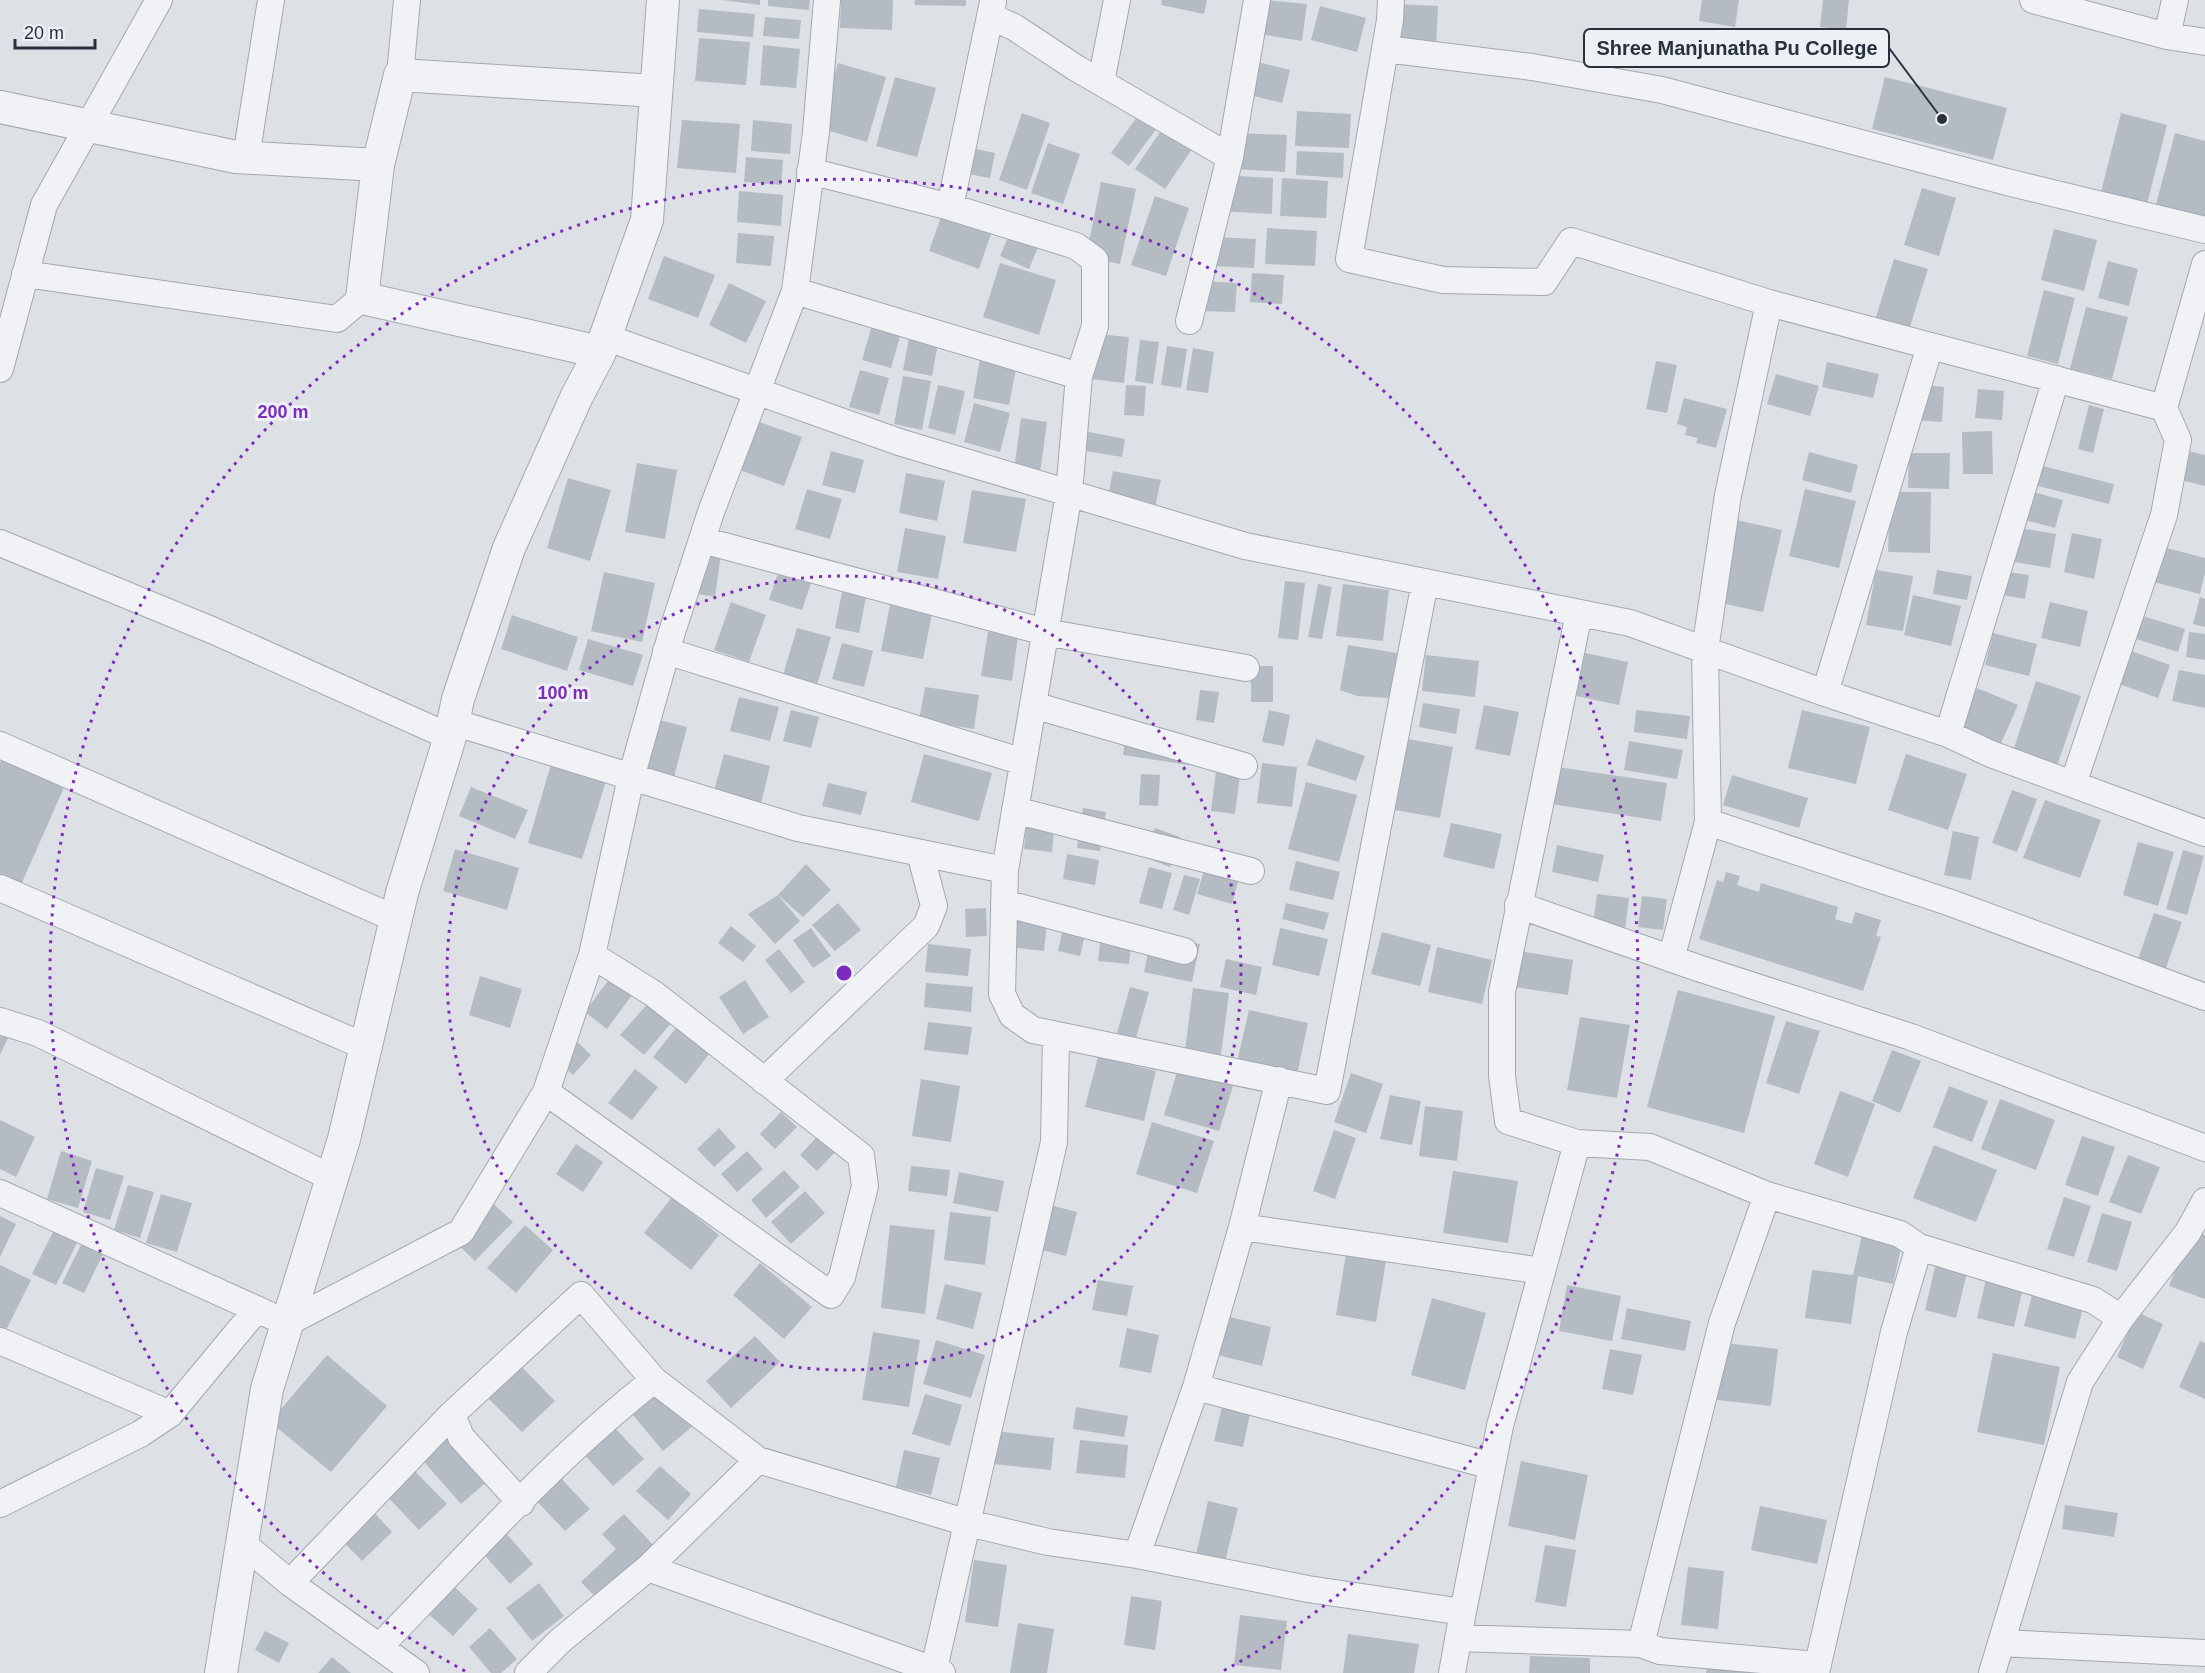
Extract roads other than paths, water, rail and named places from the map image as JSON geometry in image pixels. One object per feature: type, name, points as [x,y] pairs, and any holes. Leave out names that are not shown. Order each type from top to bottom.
[{"type":"street","points":[[0,369],[44,205],[159,0]]},
{"type":"street","points":[[246,157],[271,0]]},
{"type":"street","points":[[25,274],[337,319],[362,298],[378,165],[400,75],[407,0]]},
{"type":"street","points":[[221,1673],[267,1389],[332,1178],[396,919],[452,729],[458,699],[509,548],[603,344],[646,220],[663,0]]},
{"type":"street","points":[[287,1323],[461,1232],[546,1092],[592,955],[631,778],[666,651],[702,540],[795,291],[827,0]]},
{"type":"street","points":[[1101,82],[1117,0]]},
{"type":"street","points":[[1189,321],[1230,157],[1257,0]]},
{"type":"street","points":[[1391,0],[1349,259],[1443,280],[1544,282],[1571,241],[1770,303],[2164,408]]},
{"type":"street","points":[[2033,0],[2062,3],[2167,36],[2205,42]]},
{"type":"street","points":[[2167,36],[2175,0]]},
{"type":"street","points":[[950,207],[992,9],[1014,27],[1101,82],[1230,157]]},
{"type":"street","points":[[1385,48],[1532,66],[1662,90],[2007,182],[2205,230]]},
{"type":"street","points":[[400,75],[656,91]]},
{"type":"street","points":[[0,107],[89,127],[246,157],[378,165]]},
{"type":"street","points":[[810,171],[950,207],[1076,246],[1095,260],[1095,326],[1079,376],[1069,493],[1005,870],[1002,993],[1012,1015],[1033,1030],[1327,1090],[1425,582]]},
{"type":"street","points":[[2073,784],[2164,515],[2178,440],[2164,408],[2205,264]]},
{"type":"street","points":[[795,291],[1079,376]]},
{"type":"street","points":[[362,298],[603,344],[758,392],[899,442],[1245,546],[1630,623],[1947,734],[1991,754],[2205,833]]},
{"type":"street","points":[[1671,959],[1708,822],[1705,650],[1728,495],[1770,303]]},
{"type":"street","points":[[1825,693],[1930,346]]},
{"type":"street","points":[[1947,734],[2056,379]]},
{"type":"street","points":[[702,540],[1045,632],[1246,668]]},
{"type":"street","points":[[0,543],[452,729],[631,778],[798,828],[1005,870]]},
{"type":"street","points":[[1579,613],[1502,992],[1502,1076],[1508,1121],[1577,1143],[1650,1147],[1767,1195],[1900,1234],[1919,1247],[2093,1300],[2121,1318]]},
{"type":"street","points":[[666,651],[1023,762]]},
{"type":"street","points":[[1033,705],[1244,766]]},
{"type":"street","points":[[0,745],[396,919]]},
{"type":"street","points":[[1015,810],[1251,871]]},
{"type":"street","points":[[1708,822],[1951,903],[2205,998]]},
{"type":"street","points":[[764,1081],[926,926],[934,906],[920,853]]},
{"type":"street","points":[[0,888],[366,1047]]},
{"type":"street","points":[[1004,903],[1185,951]]},
{"type":"street","points":[[1518,905],[1671,959],[1911,1037],[2205,1148]]},
{"type":"street","points":[[546,1092],[831,1295],[842,1277],[865,1186],[861,1156],[654,994],[592,955]]},
{"type":"street","points":[[0,1021],[38,1034],[332,1178]]},
{"type":"street","points":[[648,1568],[936,1672],[1054,1142],[1056,1035]]},
{"type":"street","points":[[1137,1555],[1196,1387],[1242,1227],[1279,1080]]},
{"type":"street","points":[[1452,1673],[1500,1426],[1577,1143]]},
{"type":"street","points":[[0,1193],[287,1323]]},
{"type":"street","points":[[1641,1644],[1722,1323],[1767,1195]]},
{"type":"street","points":[[1992,1673],[2080,1382],[2121,1318],[2196,1236],[2205,1201]]},
{"type":"street","points":[[1242,1227],[1542,1271]]},
{"type":"street","points":[[1458,1638],[1641,1644],[1659,1651],[1817,1669],[1894,1332],[1919,1247]]},
{"type":"street","points":[[290,1583],[452,1414],[581,1295],[654,1380],[758,1460],[968,1523],[1048,1542],[1137,1555],[1308,1589],[1463,1612]]},
{"type":"street","points":[[0,1504],[140,1434],[170,1414],[257,1309]]},
{"type":"street","points":[[0,1341],[170,1414]]},
{"type":"street","points":[[379,1647],[521,1503],[622,1405],[654,1380]]},
{"type":"street","points":[[1196,1387],[1492,1466]]},
{"type":"street","points":[[452,1414],[461,1437],[521,1503]]},
{"type":"street","points":[[528,1673],[560,1641],[648,1568],[758,1460]]},
{"type":"street","points":[[242,1543],[290,1583],[416,1673]]},
{"type":"street","points":[[2001,1643],[2205,1653]]},
{"type":"place","name":"Shree Manjunatha Pu College","points":[[1942,119]]}]
